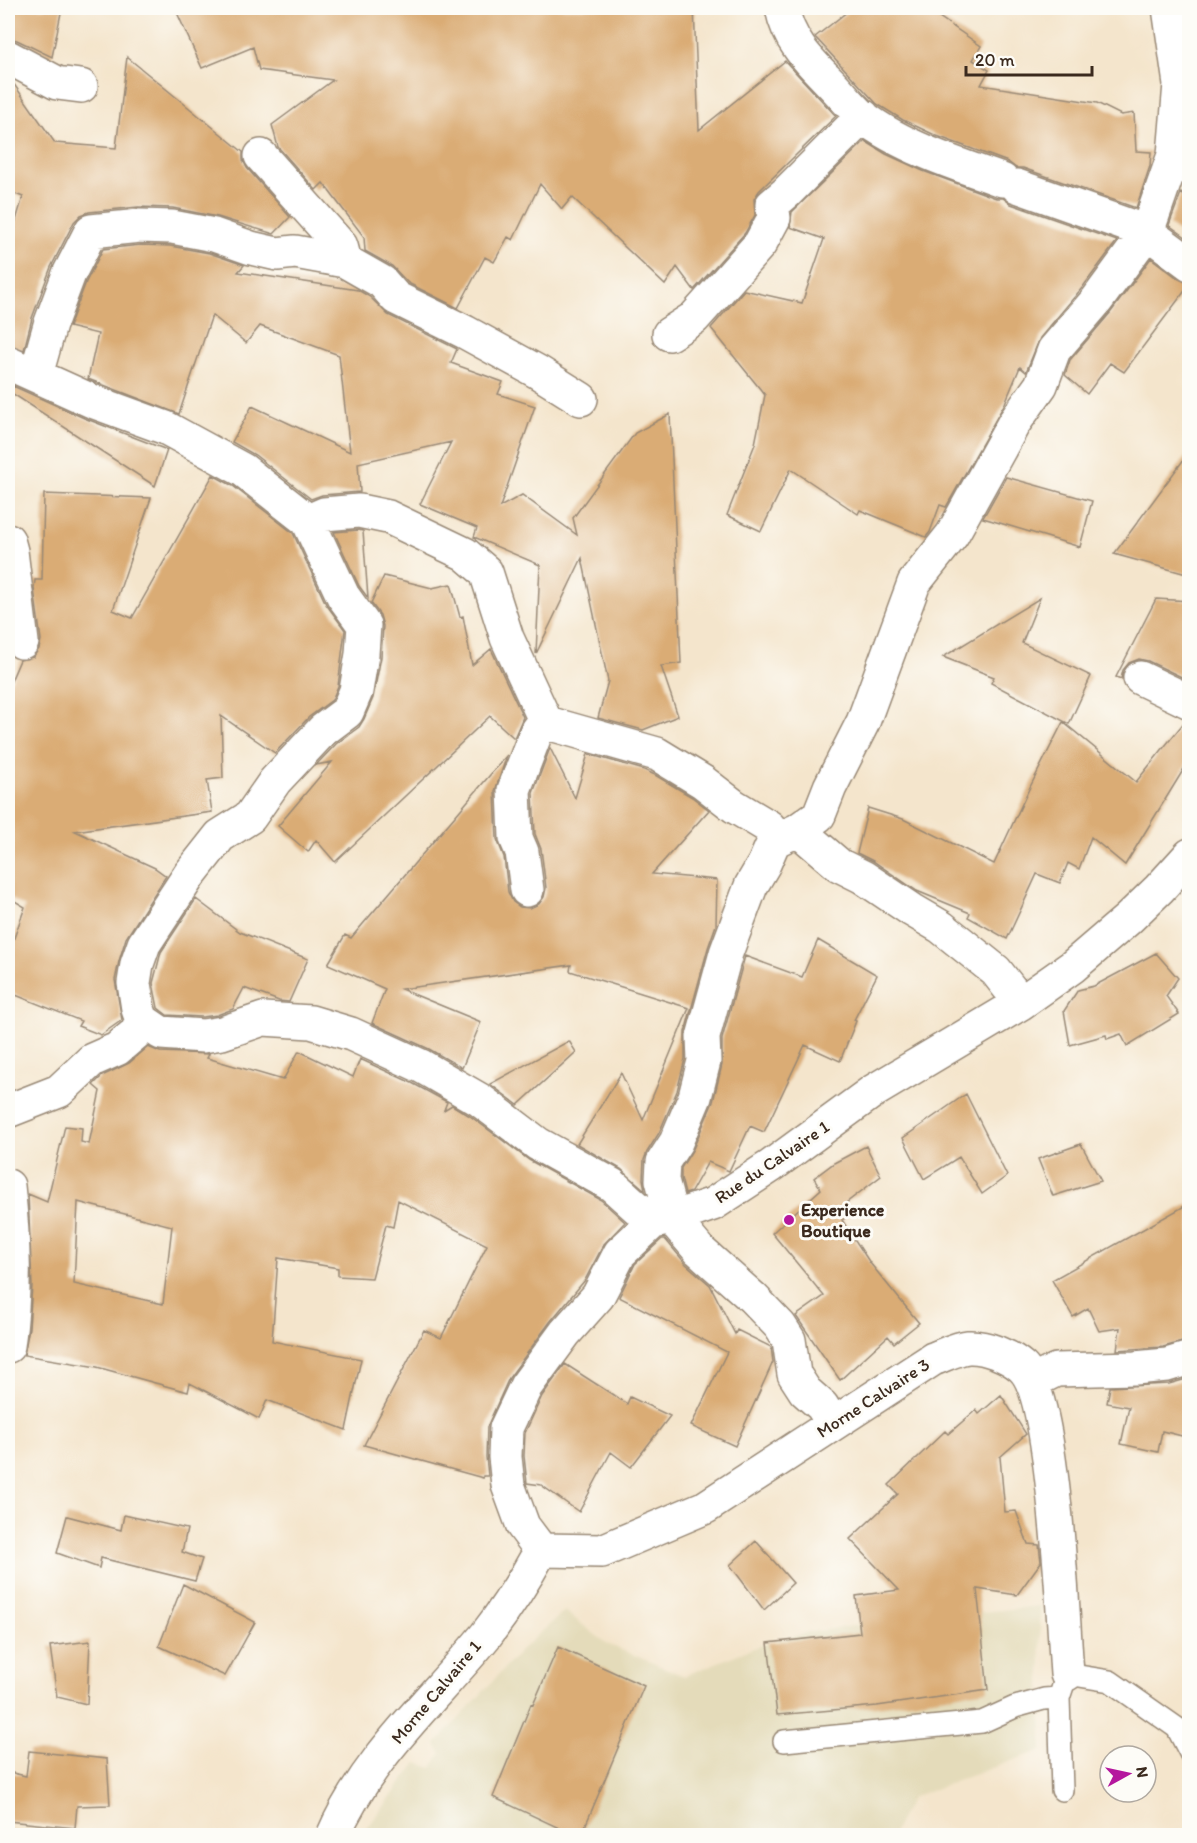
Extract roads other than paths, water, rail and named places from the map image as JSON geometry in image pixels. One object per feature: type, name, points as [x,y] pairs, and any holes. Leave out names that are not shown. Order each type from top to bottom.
[{"type":"street","points":[[782,8],[788,31],[798,49],[863,116],[894,136],[951,163],[1147,232],[1190,264]]},
{"type":"street","points":[[663,1220],[663,1162],[676,1142],[695,1097],[704,1061],[703,1036],[726,953],[751,886],[786,835],[819,815],[830,787],[863,722],[914,583],[952,534],[1014,423],[1041,385],[1054,350],[1097,300],[1147,232],[1174,155],[1180,84],[1169,8]]},
{"type":"street","points":[[8,57],[57,83],[81,86]]},
{"type":"street","points":[[669,334],[694,318],[740,268],[759,244],[774,219],[772,205],[863,116]]},
{"type":"street","points":[[261,156],[341,246],[345,261]]},
{"type":"street","points":[[581,399],[538,372],[465,332],[396,298],[382,282],[345,261],[295,252],[277,254],[172,227],[140,226],[92,231],[69,274],[50,325],[22,369],[92,401],[166,428],[243,470],[308,521],[343,596],[364,625],[356,691],[347,712],[323,730],[274,781],[250,817],[220,836],[190,874],[144,944],[137,964],[134,983],[138,1009],[142,1020],[160,1033],[203,1036],[222,1033],[263,1019],[311,1022],[351,1034],[421,1065],[480,1100],[538,1144],[612,1185],[663,1220],[753,1298],[780,1326],[789,1340],[794,1374],[805,1391],[822,1406],[833,1424]]},
{"type":"street","points":[[308,521],[324,514],[359,511],[388,517],[465,554],[486,572],[507,638],[545,720],[657,754],[703,782],[734,806],[863,877],[941,927],[996,971],[1021,1003]]},
{"type":"street","points":[[8,540],[22,642]]},
{"type":"street","points":[[1140,678],[1190,702]]},
{"type":"street","points":[[527,890],[522,852],[516,838],[514,790],[537,730],[545,720]]},
{"type":"street","name":"Rue du Calvaire 1","points":[[541,1550],[523,1526],[508,1485],[505,1457],[506,1428],[526,1386],[565,1333],[598,1296],[620,1253],[663,1220],[712,1204],[771,1166],[872,1092],[1021,1003],[1072,967],[1128,919],[1189,857]]},
{"type":"street","points":[[8,1111],[59,1091],[92,1060],[117,1049],[137,1032],[142,1020]]},
{"type":"street","points":[[8,1185],[14,1240],[13,1312],[8,1346]]},
{"type":"street","name":"Morne Calvaire 3","points":[[541,1550],[602,1551],[706,1507],[933,1359],[968,1347],[1003,1353],[1024,1369],[1032,1382],[1042,1418],[1057,1530],[1063,1686]]},
{"type":"street","points":[[1032,1382],[1056,1370],[1135,1368],[1167,1365],[1190,1358]]},
{"type":"street","name":"Morne Calvaire 1","points":[[333,1836],[362,1782],[433,1693],[486,1634],[526,1577],[541,1550]]},
{"type":"lane","points":[[784,1741],[982,1722],[1014,1707],[1044,1699],[1063,1686],[1110,1681],[1177,1728],[1190,1753]]},
{"type":"lane","points":[[1062,1790],[1063,1686]]},
{"type":"place","name":"Experience Boutique","points":[[789,1220]]}]
